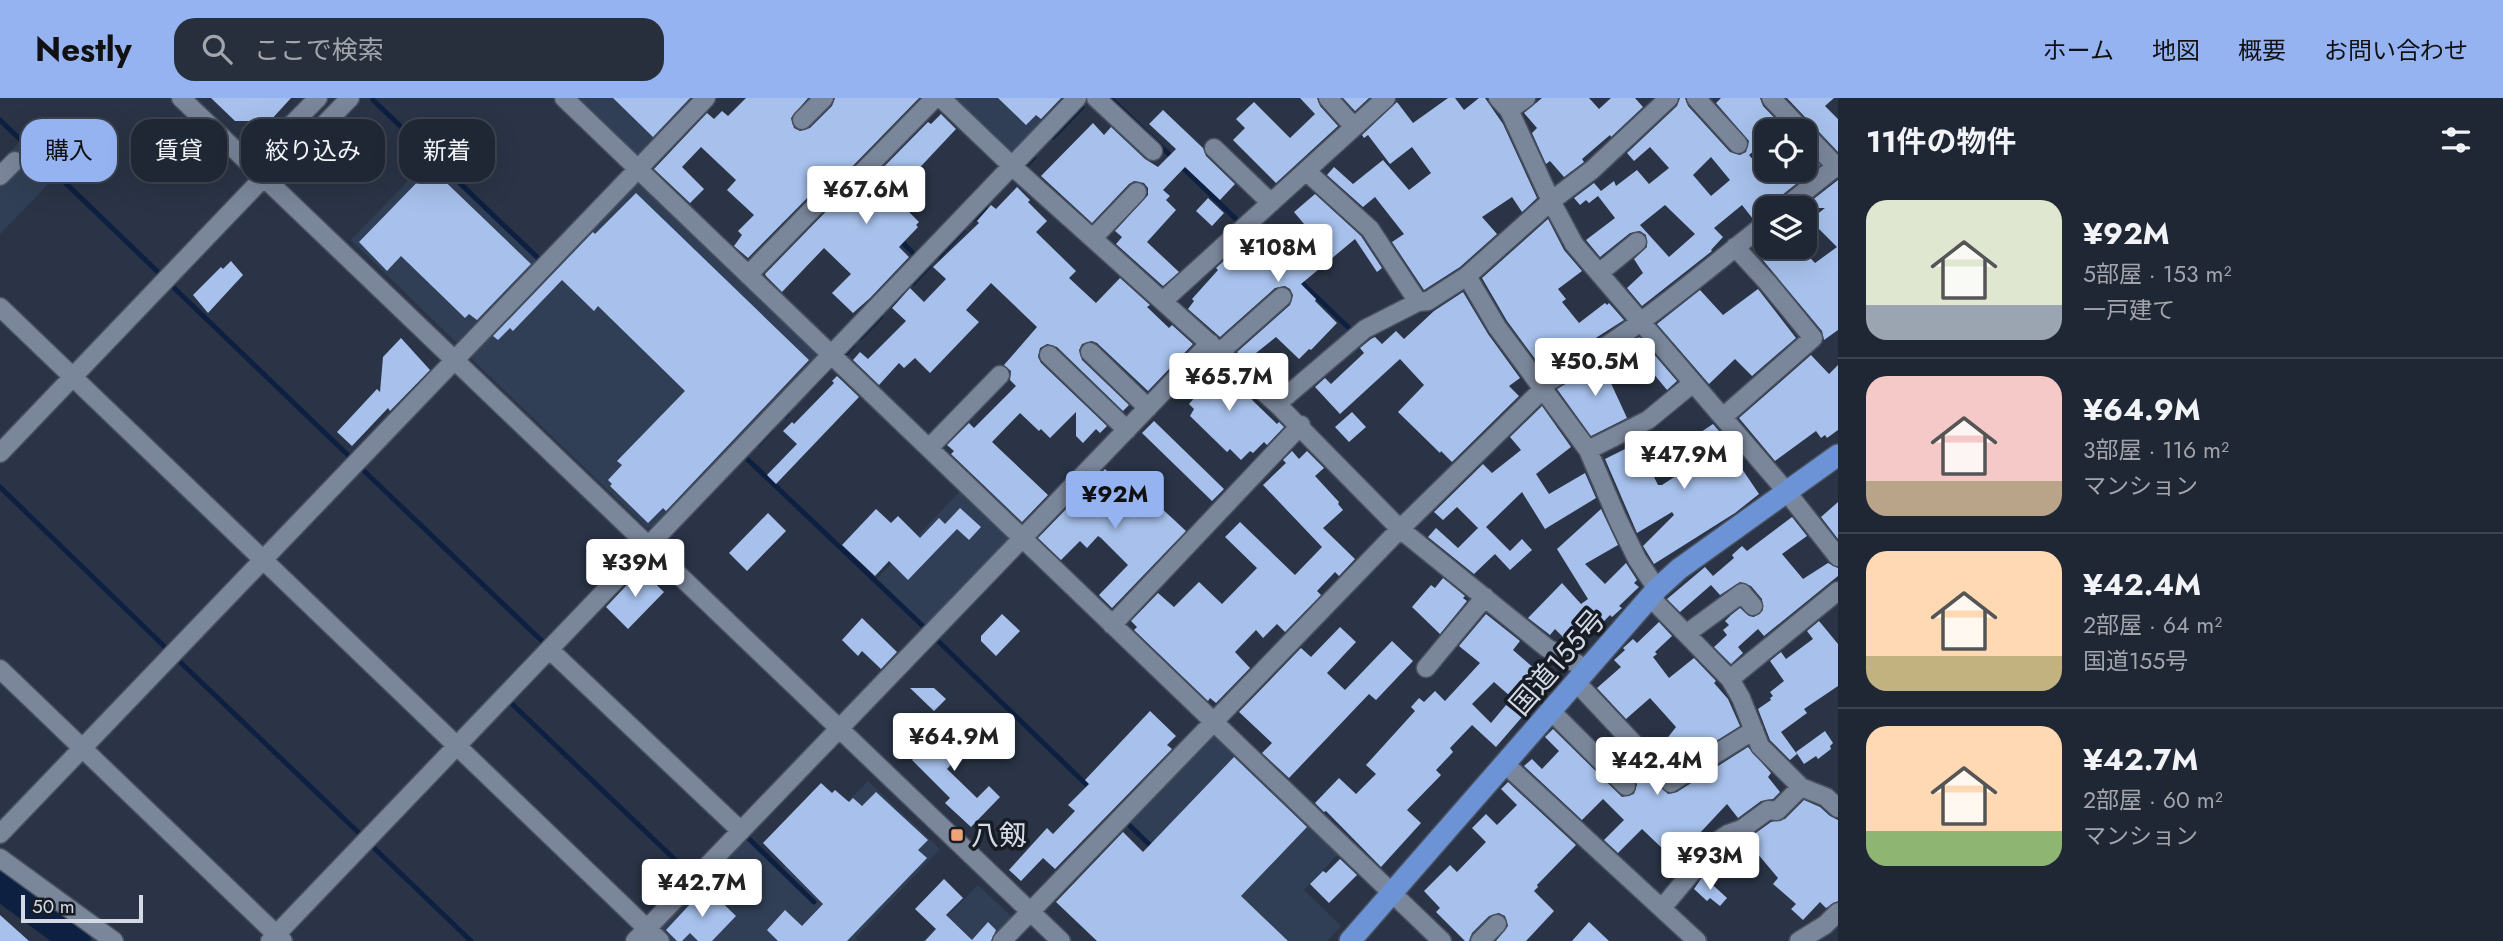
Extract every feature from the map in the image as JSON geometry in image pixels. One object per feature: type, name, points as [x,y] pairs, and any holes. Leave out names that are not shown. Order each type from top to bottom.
[{"type":"highway","name":"国道155号","points":[[1350,941],[1653,593],[1679,569],[1838,455]]},
{"type":"street","points":[[181,98],[241,154]]},
{"type":"street","points":[[303,119],[318,98]]},
{"type":"street","points":[[326,119],[350,98]]},
{"type":"street","points":[[564,98],[1441,941]]},
{"type":"street","points":[[0,834],[706,98]]},
{"type":"street","points":[[802,120],[824,98]]},
{"type":"street","points":[[748,275],[935,98]]},
{"type":"street","points":[[941,98],[1012,166],[1301,425],[1401,528],[1581,676],[1671,783],[1698,763],[1714,757],[1754,730]]},
{"type":"street","points":[[0,669],[276,939],[1077,98]]},
{"type":"street","points":[[1096,98],[1153,151]]},
{"type":"street","points":[[1328,98],[1354,127]]},
{"type":"street","points":[[1163,301],[1386,98]]},
{"type":"street","points":[[1526,98],[1504,104],[1574,244],[1786,491],[1838,557]]},
{"type":"street","points":[[1278,404],[1366,329],[1419,302],[1427,301],[1466,276],[1551,201],[1592,170],[1669,98]]},
{"type":"street","points":[[1696,98],[1738,144]]},
{"type":"street","points":[[1771,98],[1838,166],[1799,196]]},
{"type":"street","points":[[1214,148],[1270,203]]},
{"type":"street","points":[[0,176],[15,161]]},
{"type":"street","points":[[1306,171],[1370,229],[1419,302]]},
{"type":"street","points":[[0,453],[255,182]]},
{"type":"street","points":[[270,182],[453,361],[1061,941]]},
{"type":"street","points":[[1093,238],[1137,192]]},
{"type":"street","points":[[1002,941],[1401,528],[1541,388],[1585,362],[1641,322],[1754,232]]},
{"type":"street","points":[[1599,273],[1637,243]]},
{"type":"street","points":[[1723,418],[1813,338],[1735,247]]},
{"type":"street","points":[[1466,276],[1497,327],[1588,450],[1653,593],[1686,634],[1730,679],[1741,698],[1760,746],[1801,787],[1826,797],[1838,808]]},
{"type":"street","points":[[0,307],[458,747],[648,937],[741,831],[1148,408],[1215,348],[1282,297]]},
{"type":"street","points":[[1090,352],[1148,408]]},
{"type":"street","points":[[1049,355],[1127,430]]},
{"type":"street","points":[[929,448],[1000,375]]},
{"type":"street","points":[[1588,450],[1648,420],[1693,383]]},
{"type":"street","points":[[1112,625],[1301,425]]},
{"type":"street","points":[[1730,679],[1838,591]]},
{"type":"street","points":[[1686,634],[1741,593],[1753,606]]},
{"type":"street","points":[[1426,668],[1485,597]]},
{"type":"street","points":[[550,650],[741,831]]},
{"type":"street","points":[[1550,711],[1626,786]]},
{"type":"street","points":[[1505,764],[1697,941]]},
{"type":"street","points":[[1662,908],[1719,839],[1742,829],[1768,810],[1777,811],[1801,787]]},
{"type":"street","points":[[0,858],[114,941]]},
{"type":"street","points":[[1799,941],[1825,925],[1838,912]]},
{"type":"street","points":[[1480,941],[1497,924]]},
{"type":"shaded area","points":[[573,98],[698,98],[637,161]]},
{"type":"shaded area","points":[[950,98],[1067,98],[1011,156]]},
{"type":"shaded area","points":[[19,142],[21,182],[50,182],[0,234],[0,162]]},
{"type":"shaded area","points":[[636,180],[819,356],[655,526],[647,528],[472,359],[472,350]]},
{"type":"shaded area","points":[[407,182],[455,182],[540,263],[460,346],[351,240]]},
{"type":"shaded area","points":[[961,490],[1011,538],[928,629],[876,580]]},
{"type":"shaded area","points":[[1215,732],[1340,852],[1304,890],[1341,926],[1327,941],[1251,941],[1128,822]]},
{"type":"shaded area","points":[[868,781],[940,849],[855,938],[858,941],[668,941],[657,926],[745,838],[780,871]]},
{"type":"shaded area","points":[[978,885],[1011,916],[1011,924],[994,941],[923,941]]},
{"type":"building","points":[[211,98],[291,98],[272,119],[235,121]]},
{"type":"building","points":[[613,98],[690,98],[653,137]]},
{"type":"building","points":[[746,98],[808,98],[791,118],[794,128],[800,131],[810,128],[832,106],[835,98],[919,98],[843,176],[834,174],[828,177],[748,258],[734,246],[742,235],[738,231],[754,215],[727,190],[736,180],[701,147],[682,167],[704,189],[690,203],[654,169],[707,113],[714,119],[722,111],[728,116]]},
{"type":"building","points":[[998,98],[1061,98],[1041,119],[1036,115],[1026,125]]},
{"type":"building","points":[[1300,98],[1317,98],[1320,106],[1338,126],[1276,183],[1233,140],[1245,128],[1236,119],[1254,102],[1290,138],[1315,114]]},
{"type":"building","points":[[1343,98],[1369,98],[1355,111]]},
{"type":"building","points":[[1448,98],[1455,98],[1464,110],[1479,98],[1485,98],[1503,124],[1537,198],[1522,212],[1512,197],[1482,217],[1497,234],[1460,267],[1424,290],[1392,242],[1404,234],[1375,197],[1363,207],[1327,175],[1334,167],[1353,184],[1383,160],[1409,190],[1431,173],[1412,147],[1390,164],[1368,135],[1364,138],[1362,135],[1397,102],[1413,123]]},
{"type":"building","points":[[1542,98],[1589,98],[1599,109],[1611,98],[1635,98],[1643,107],[1564,177],[1550,161],[1546,164],[1532,133],[1537,128],[1524,113]]},
{"type":"building","points":[[1680,98],[1685,98],[1688,106],[1730,152],[1740,155],[1746,152],[1749,141],[1716,103],[1721,98],[1760,98],[1763,106],[1775,119],[1754,119],[1754,151],[1749,155],[1754,161],[1754,182],[1798,182],[1781,196],[1754,196],[1753,219],[1742,205],[1714,228],[1723,237],[1712,251],[1642,306],[1627,288],[1643,273],[1634,259],[1647,247],[1646,235],[1640,231],[1630,233],[1600,257],[1586,240],[1615,218],[1598,196],[1589,203],[1586,200],[1580,205],[1574,198],[1594,183],[1601,191],[1614,181],[1616,186],[1637,170],[1649,184],[1669,168],[1650,147],[1634,161],[1627,153],[1677,106]],"holes":[[[1711,157],[1730,180],[1711,196],[1693,175]],[[1665,205],[1695,234],[1669,257],[1640,225]]]},
{"type":"building","points":[[1787,98],[1834,98],[1825,106],[1838,119],[1838,152],[1817,130],[1817,119],[1807,119]]},
{"type":"building","points":[[1163,110],[1203,148],[1206,156],[1235,184],[1220,200],[1185,167],[1163,190],[1170,196],[1166,200],[1176,210],[1147,242],[1179,272],[1163,286],[1116,244],[1122,237],[1115,231],[1148,195],[1148,188],[1144,183],[1134,181],[1129,184],[1092,223],[1041,176],[1093,123],[1104,135],[1111,127],[1145,159],[1158,167],[1176,149],[1149,124]]},
{"type":"building","points":[[941,114],[956,129],[893,196],[919,222],[916,225],[918,227],[899,247],[909,257],[853,313],[832,293],[851,274],[824,248],[782,292],[765,274],[841,196],[850,198],[856,195],[928,122],[931,124]]},
{"type":"building","points":[[1838,180],[1838,330],[1824,340],[1822,331],[1762,259],[1811,259],[1815,263],[1837,247],[1817,227],[1817,214],[1825,208],[1817,208],[1817,196]]},
{"type":"building","points":[[417,182],[446,182],[531,264],[477,320],[469,314],[465,318],[401,256],[387,271],[359,242]]},
{"type":"building","points":[[1017,187],[1047,221],[1036,232],[1076,271],[1069,278],[1096,303],[1120,278],[1150,305],[1147,307],[1169,328],[1172,325],[1193,344],[1148,391],[1097,343],[1092,341],[1082,344],[1079,350],[1082,360],[1129,405],[1123,411],[1057,347],[1047,344],[1040,348],[1038,357],[1041,363],[1107,426],[1100,433],[1096,429],[1083,443],[1076,436],[1076,412],[1050,438],[1020,413],[992,442],[1048,495],[1022,522],[951,454],[954,451],[947,445],[969,423],[974,428],[1016,386],[1010,380],[1011,371],[1004,365],[1037,327],[991,283],[966,310],[979,322],[930,373],[915,358],[904,368],[899,363],[879,385],[853,360],[860,352],[868,359],[906,321],[892,308],[910,288],[924,302],[946,279],[933,267],[979,223],[977,221],[991,205],[996,209]]},
{"type":"building","points":[[636,193],[809,360],[666,511],[663,508],[648,523],[610,486],[612,484],[608,480],[622,465],[617,461],[685,391],[598,306],[594,311],[562,280],[513,331],[510,328],[498,340],[493,336],[593,232],[595,234]]},
{"type":"building","points":[[1315,194],[1361,236],[1382,268],[1377,272],[1355,239],[1301,284],[1337,323],[1299,359],[1276,337],[1246,361],[1237,352],[1290,305],[1293,295],[1290,289],[1285,286],[1275,288],[1220,337],[1188,309],[1194,301],[1192,299],[1218,270],[1216,268],[1251,236],[1282,266],[1302,250],[1315,237],[1294,212]]},
{"type":"building","points":[[1208,198],[1224,213],[1212,226],[1196,211]]},
{"type":"building","points":[[1548,219],[1564,250],[1582,271],[1558,289],[1566,299],[1562,302],[1579,323],[1605,303],[1609,303],[1624,320],[1544,371],[1507,321],[1482,278]]},
{"type":"building","points":[[231,261],[243,275],[208,313],[193,295],[221,267],[223,269]]},
{"type":"building","points":[[1758,289],[1796,338],[1752,376],[1735,359],[1709,384],[1657,324],[1700,290],[1723,315]]},
{"type":"building","points":[[1463,292],[1488,334],[1520,378],[1509,386],[1519,396],[1452,462],[1398,412],[1424,385],[1400,359],[1340,414],[1315,387],[1325,378],[1331,384],[1364,353],[1360,348],[1371,339],[1375,337],[1382,344],[1396,331],[1404,339],[1434,311]]},
{"type":"building","points":[[1639,337],[1677,381],[1667,390],[1629,344]]},
{"type":"building","points":[[401,338],[430,370],[352,446],[337,432],[377,389],[380,392],[383,357]]},
{"type":"building","points":[[1811,355],[1829,374],[1838,365],[1838,430],[1827,438],[1825,435],[1821,438],[1816,431],[1775,461],[1739,418]]},
{"type":"building","points":[[1608,358],[1619,373],[1609,379],[1627,418],[1591,436],[1557,389]]},
{"type":"building","points":[[1210,359],[1277,424],[1279,422],[1284,427],[1267,445],[1264,442],[1241,460],[1230,449],[1227,452],[1190,416],[1194,409],[1189,404],[1196,396],[1185,386]]},
{"type":"building","points":[[837,376],[859,397],[776,484],[767,475],[797,444],[783,431],[792,422],[794,424],[834,383],[832,381]]},
{"type":"building","points":[[1542,406],[1571,447],[1536,474],[1549,494],[1585,473],[1596,498],[1545,529],[1522,492],[1486,527],[1510,551],[1522,539],[1532,550],[1510,570],[1495,554],[1474,574],[1428,537],[1436,528],[1458,548],[1478,528],[1457,507],[1443,520],[1434,512],[1483,464],[1492,473],[1521,450],[1510,437]]},
{"type":"building","points":[[1352,412],[1366,427],[1349,442],[1335,427]]},
{"type":"building","points":[[1154,421],[1224,489],[1212,501],[1142,433]]},
{"type":"building","points":[[1713,424],[1743,459],[1738,463],[1759,494],[1735,513],[1654,564],[1643,546],[1674,515],[1672,512],[1637,533],[1605,459],[1629,447],[1641,471],[1649,467],[1658,485],[1662,485],[1685,470],[1671,452]]},
{"type":"building","points":[[1292,451],[1299,459],[1307,451],[1324,468],[1315,476],[1343,510],[1323,528],[1355,559],[1339,576],[1335,572],[1317,591],[1321,595],[1285,632],[1277,624],[1263,638],[1256,630],[1235,652],[1250,668],[1216,703],[1210,698],[1208,701],[1134,630],[1137,627],[1131,621],[1158,593],[1174,607],[1199,582],[1222,604],[1257,568],[1225,537],[1240,522],[1295,575],[1322,547],[1263,485],[1286,463],[1283,460]]},
{"type":"building","points":[[1105,469],[1126,490],[1129,486],[1153,509],[1157,504],[1186,531],[1112,608],[1099,595],[1128,565],[1101,538],[1098,536],[1087,548],[1080,541],[1061,560],[1038,538]]},
{"type":"building","points":[[1838,502],[1838,539],[1821,517]]},
{"type":"building","points":[[960,508],[981,527],[969,540],[957,529],[908,580],[889,561],[875,576],[842,545],[876,509],[891,523],[898,516],[920,538],[939,518],[945,524]]},
{"type":"building","points":[[1601,509],[1618,545],[1585,564],[1605,584],[1626,563],[1637,580],[1634,583],[1639,587],[1619,606],[1622,608],[1612,617],[1610,615],[1576,650],[1555,629],[1550,635],[1528,618],[1562,583],[1581,604],[1588,599],[1557,549]]},
{"type":"building","points":[[768,513],[786,531],[747,571],[729,553]]},
{"type":"building","points":[[1792,517],[1807,536],[1782,554],[1803,579],[1828,563],[1838,568],[1838,576],[1764,636],[1758,629],[1738,647],[1743,653],[1731,664],[1714,647],[1727,635],[1723,630],[1729,625],[1725,621],[1740,608],[1754,617],[1763,610],[1762,599],[1751,586],[1740,582],[1720,595],[1711,585],[1680,612],[1667,599],[1705,567],[1713,576],[1734,558],[1732,555],[1742,546],[1747,551]]},
{"type":"building","points":[[641,570],[664,592],[628,629],[606,607]]},
{"type":"building","points":[[1443,578],[1465,596],[1463,598],[1467,601],[1440,634],[1412,607],[1431,585],[1435,588]]},
{"type":"building","points":[[1002,614],[1020,631],[996,656],[981,641],[981,636]]},
{"type":"building","points":[[1486,614],[1520,641],[1513,650],[1544,677],[1518,703],[1494,682],[1472,704],[1491,723],[1506,705],[1522,717],[1496,747],[1472,725],[1450,748],[1453,752],[1436,770],[1441,775],[1407,810],[1421,823],[1381,867],[1315,803],[1339,778],[1356,794],[1376,774],[1366,765],[1415,711],[1411,707],[1419,698],[1424,702],[1435,691],[1445,701],[1480,663],[1459,646]]},
{"type":"building","points":[[862,618],[897,652],[881,669],[862,651],[858,656],[842,640]]},
{"type":"building","points":[[1819,621],[1838,644],[1838,686],[1804,709],[1807,713],[1781,732],[1797,754],[1790,760],[1770,740],[1758,709],[1771,700],[1773,696],[1770,692],[1784,681],[1770,661],[1781,652],[1786,659],[1813,639],[1807,631]]},
{"type":"building","points":[[1659,622],[1672,636],[1653,657],[1669,678],[1694,658],[1716,681],[1714,683],[1728,699],[1740,726],[1673,768],[1666,762],[1672,756],[1662,745],[1676,727],[1650,698],[1626,719],[1597,688],[1621,667],[1614,660],[1625,650],[1623,648],[1633,639],[1637,643]]},
{"type":"building","points":[[1340,627],[1356,642],[1327,673],[1345,690],[1392,641],[1413,661],[1376,700],[1369,694],[1289,778],[1262,753],[1272,743],[1239,712],[1301,648],[1311,657]]},
{"type":"building","points":[[910,688],[934,688],[946,699],[934,711]]},
{"type":"building","points":[[1150,711],[1176,736],[1167,745],[1172,749],[1055,869],[1043,858],[1021,881],[1009,870],[1047,828],[1053,834],[1075,811],[1068,805],[1089,784],[1085,780]]},
{"type":"building","points":[[958,722],[975,738],[947,769],[977,798],[989,786],[1000,797],[971,827],[945,803],[950,798],[912,760],[945,725],[951,730]]},
{"type":"building","points":[[1553,729],[1622,797],[1634,794],[1637,784],[1607,751],[1616,741],[1668,794],[1677,792],[1748,747],[1771,773],[1768,777],[1780,792],[1773,799],[1761,801],[1738,818],[1727,804],[1698,835],[1704,840],[1678,871],[1668,862],[1670,860],[1663,854],[1665,851],[1642,829],[1618,853],[1604,840],[1624,820],[1603,799],[1582,820],[1524,766],[1532,759],[1542,769],[1559,751],[1545,737]]},
{"type":"building","points":[[1825,731],[1833,743],[1831,749],[1818,759],[1816,756],[1804,764],[1796,752]]},
{"type":"building","points":[[1234,757],[1307,827],[1241,896],[1288,941],[1097,941],[1056,902],[1123,832],[1143,852]]},
{"type":"building","points":[[1508,782],[1576,845],[1537,885],[1534,891],[1554,911],[1526,941],[1496,941],[1508,926],[1505,916],[1499,913],[1489,916],[1472,933],[1469,941],[1465,941],[1436,912],[1440,908],[1424,891],[1450,865],[1457,872],[1486,842],[1472,828],[1486,814],[1497,825],[1517,805],[1501,789]]},
{"type":"building","points":[[821,783],[832,793],[835,790],[849,802],[853,798],[862,806],[876,792],[928,840],[918,850],[927,858],[847,941],[778,941],[767,930],[785,910],[802,926],[823,904],[763,843]]},
{"type":"building","points":[[1804,800],[1838,820],[1838,901],[1826,908],[1820,902],[1803,920],[1791,909],[1796,904],[1773,884],[1778,878],[1746,840],[1771,822],[1785,819]]},
{"type":"building","points":[[1340,859],[1357,875],[1329,903],[1310,884]]},
{"type":"building","points":[[1703,876],[1727,898],[1720,906],[1710,898],[1707,901],[1694,889]]},
{"type":"building","points":[[944,879],[963,898],[946,915],[972,940],[988,922],[996,930],[991,941],[925,941],[936,929],[915,909]]},
{"type":"building","points":[[706,887],[736,916],[712,941],[698,941],[690,933],[682,941],[677,941],[666,930]]},
{"type":"building","points":[[0,915],[29,941],[0,941]]},
{"type":"building","points":[[1589,922],[1609,941],[1572,941]]},
{"type":"waterway","points":[[1110,98],[1173,158]]},
{"type":"waterway","points":[[373,100],[539,259]]},
{"type":"waterway","points":[[1053,137],[1082,107]]},
{"type":"waterway","points":[[0,120],[160,274]]},
{"type":"waterway","points":[[1026,165],[1034,157]]},
{"type":"waterway","points":[[1180,165],[1238,221]]},
{"type":"waterway","points":[[974,219],[985,208]]},
{"type":"waterway","points":[[939,256],[963,230]]},
{"type":"waterway","points":[[1248,230],[1287,268]]},
{"type":"waterway","points":[[898,238],[915,255]]},
{"type":"waterway","points":[[913,283],[929,266]]},
{"type":"waterway","points":[[1299,280],[1352,331]]},
{"type":"waterway","points":[[171,285],[351,458]]},
{"type":"waterway","points":[[891,305],[902,294]]},
{"type":"waterway","points":[[860,338],[881,316]]},
{"type":"waterway","points":[[844,355],[853,345]]},
{"type":"waterway","points":[[809,390],[831,367]]},
{"type":"waterway","points":[[758,444],[771,430]]},
{"type":"waterway","points":[[745,457],[925,628]]},
{"type":"waterway","points":[[361,468],[544,643]]},
{"type":"waterway","points":[[0,487],[168,650]]},
{"type":"waterway","points":[[936,639],[1091,789]]},
{"type":"waterway","points":[[177,659],[359,833]]},
{"type":"waterway","points":[[510,702],[690,874]]},
{"type":"waterway","points":[[1127,823],[1154,849]]},
{"type":"waterway","points":[[743,839],[746,836],[814,902]]},
{"type":"waterway","points":[[372,846],[471,941]]},
{"type":"waterway","points":[[0,885],[76,941]]},
{"type":"place","name":"八剱","points":[[957,835]]}]
